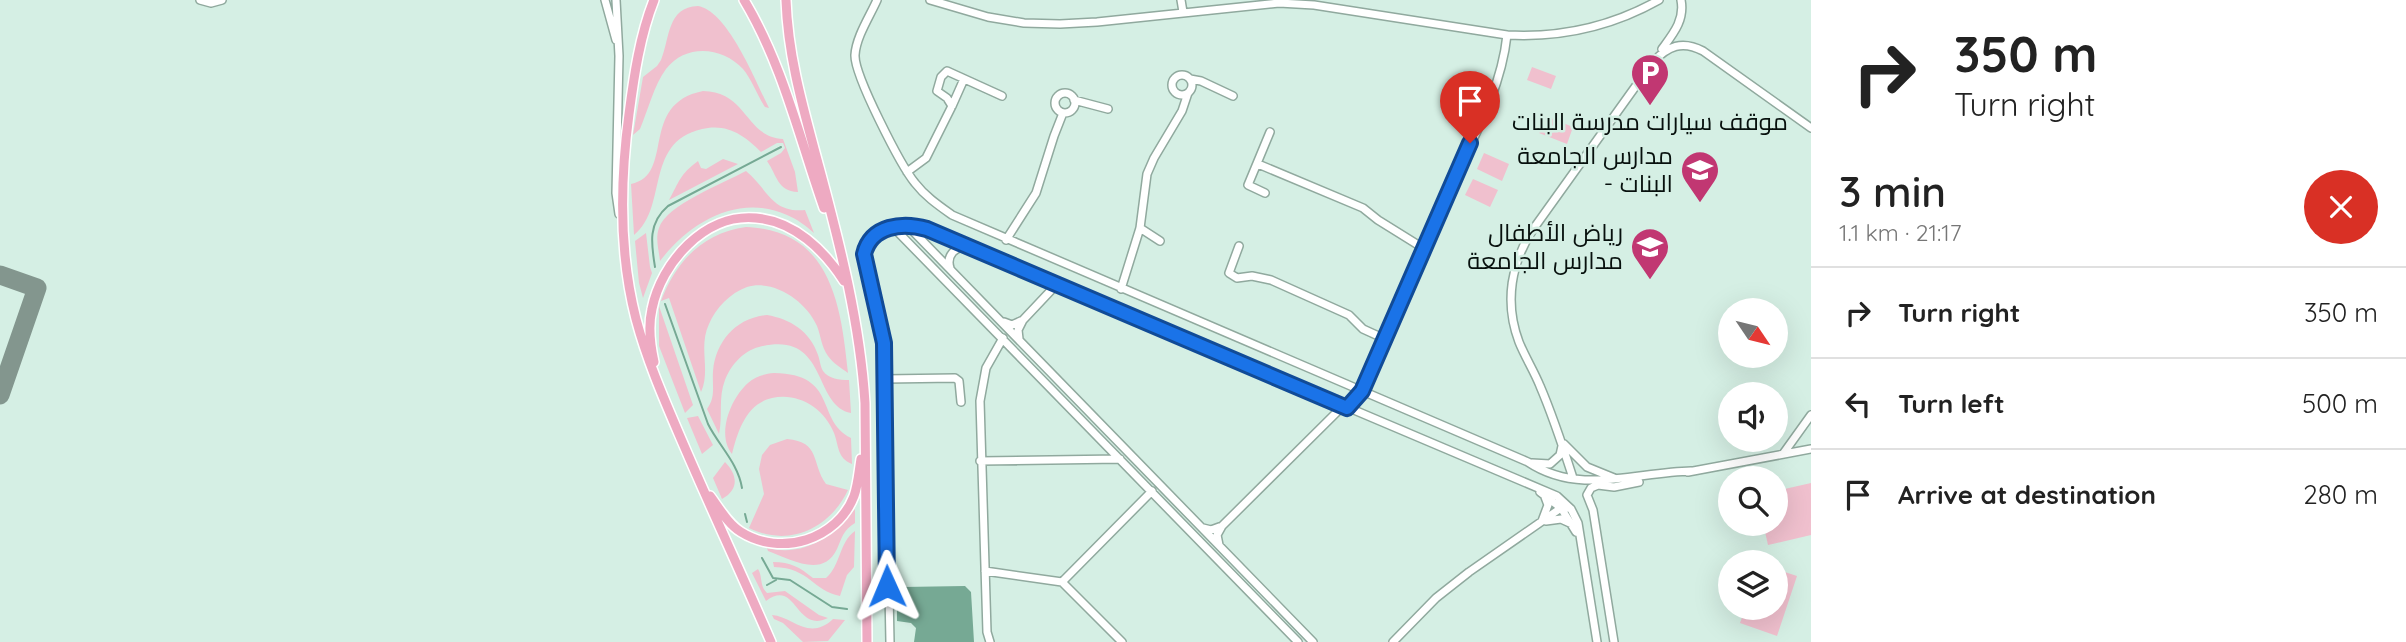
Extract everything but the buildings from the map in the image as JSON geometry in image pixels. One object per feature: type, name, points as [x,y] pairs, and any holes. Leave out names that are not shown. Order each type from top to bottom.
[{"type":"main road","points":[[654,0],[639,56],[625,148],[623,193],[626,263],[636,318],[660,391],[771,642]]},
{"type":"main road","points":[[744,0],[762,31],[780,72],[850,291],[863,368],[867,642]]},
{"type":"main road","points":[[786,0],[795,80],[839,253]]},
{"type":"main road","points":[[660,391],[650,326],[657,289],[677,257],[709,229],[738,219],[755,217],[787,227],[821,250],[850,291]]},
{"type":"main road","points":[[700,483],[732,525],[742,532],[766,541],[793,544],[804,542],[835,523],[849,506],[855,495],[865,433]]},
{"type":"street","points":[[200,0],[211,3],[222,0]]},
{"type":"street","points":[[605,0],[619,56]]},
{"type":"street","points":[[616,0],[619,56],[616,192],[626,263]]},
{"type":"street","points":[[877,0],[857,46],[855,64],[896,155],[907,173],[923,192],[951,215],[1528,462],[1552,475],[1608,481],[1673,471],[1691,471]]},
{"type":"street","points":[[930,0],[988,17],[1024,23],[1097,22],[1279,2],[1344,9],[1507,35],[1556,35],[1587,29],[1628,16],[1659,0]]},
{"type":"street","points":[[1181,0],[1183,12]]},
{"type":"street","points":[[1573,478],[1562,443],[1514,327],[1511,297],[1516,266],[1521,250],[1534,228],[1678,27],[1682,15],[1681,0]]},
{"type":"street","points":[[1219,546],[1217,536],[1222,526],[1362,391],[1423,248],[1492,99],[1500,77],[1507,35]]},
{"type":"street","points":[[1653,62],[1662,52],[1675,45],[1698,48],[1811,128]]},
{"type":"street","points":[[954,103],[937,91],[941,78],[947,71],[1002,96]]},
{"type":"street","points":[[1188,93],[1176,94],[1172,89],[1175,77],[1181,75],[1201,80],[1233,96]]},
{"type":"street","points":[[907,173],[926,158],[964,79]]},
{"type":"street","points":[[1121,289],[1140,228],[1147,174],[1182,111],[1192,88],[1190,79]]},
{"type":"street","points":[[1063,113],[1056,108],[1056,98],[1064,93],[1074,100],[1108,109]]},
{"type":"street","points":[[1063,113],[1072,110],[1074,100]]},
{"type":"street","points":[[1006,240],[1036,193],[1063,113]]},
{"type":"street","points":[[1265,193],[1248,185],[1270,132]]},
{"type":"street","points":[[1258,164],[1363,208],[1423,248]]},
{"type":"street","points":[[907,225],[1313,642]]},
{"type":"street","points":[[890,642],[883,328],[864,254],[875,235],[892,226],[907,225],[927,229],[1557,496],[1571,509],[1578,523],[1597,642]]},
{"type":"street","points":[[892,226],[1298,642]]},
{"type":"street","points":[[1140,228],[1160,241]]},
{"type":"street","points":[[1239,246],[1229,273],[1237,278],[1252,276],[1271,281],[1349,315],[1363,329],[1385,339]]},
{"type":"street","points":[[951,270],[948,261],[953,252],[959,247],[968,247]]},
{"type":"street","points":[[1019,340],[1018,330],[1023,320],[1057,284]]},
{"type":"street","points":[[1001,321],[1012,325],[1023,320]]},
{"type":"street","points":[[990,642],[987,632],[980,461],[981,385],[986,368],[1003,338]]},
{"type":"street","points":[[885,379],[955,378],[959,380],[961,402]]},
{"type":"street","points":[[1064,401],[1072,394]]},
{"type":"street","points":[[1783,454],[1811,415]]},
{"type":"street","points":[[1528,462],[1550,464],[1560,455],[1562,443]]},
{"type":"street","points":[[1562,443],[1594,471],[1610,477],[1631,479]]},
{"type":"street","points":[[1614,642],[1593,510],[1587,498],[1588,491],[1598,485],[1621,486],[1811,449]]},
{"type":"street","points":[[980,461],[1121,459]]},
{"type":"street","points":[[1530,486],[1561,508],[1574,526],[1580,542]]},
{"type":"street","points":[[1062,582],[1152,491]]},
{"type":"street","points":[[1539,524],[1549,505],[1543,494]]},
{"type":"street","points":[[1393,642],[1436,598],[1499,550],[1561,508],[1571,509]]},
{"type":"street","points":[[1539,524],[1557,519],[1568,521],[1574,526]]},
{"type":"street","points":[[1201,528],[1211,530],[1222,526]]},
{"type":"street","points":[[985,571],[1062,582],[1122,642]]},
{"type":"shaded area","points":[[698,6],[720,20],[730,34],[769,108],[765,107],[746,73],[735,62],[715,52],[694,52],[674,61],[666,69],[640,129],[633,135],[643,77],[661,60],[675,18],[680,12]]},
{"type":"shaded area","points":[[1532,67],[1556,76],[1551,89],[1527,80]]},
{"type":"shaded area","points":[[703,91],[718,93],[729,99],[761,131],[783,139],[795,172],[798,192],[786,189],[778,181],[767,161],[781,153],[785,148],[783,143],[777,143],[761,152],[737,133],[723,128],[708,128],[687,134],[674,145],[665,159],[645,222],[634,235],[631,184],[644,178],[652,168],[664,124],[671,110],[683,98]]},
{"type":"shaded area","points":[[1546,116],[1573,127],[1567,144],[1539,133]]},
{"type":"shaded area","points":[[1484,153],[1509,164],[1502,181],[1477,169]]},
{"type":"shaded area","points":[[723,159],[738,164],[669,200],[684,174],[698,161],[701,168],[706,169]]},
{"type":"shaded area","points":[[746,171],[777,204],[794,210],[805,210],[814,233],[787,215],[769,209],[733,210],[700,224],[672,247],[660,261],[657,236],[664,219],[684,203]]},
{"type":"shaded area","points":[[1473,179],[1498,190],[1490,207],[1465,195]]},
{"type":"shaded area","points":[[746,227],[774,231],[797,242],[814,257],[835,298],[848,373],[828,356],[817,326],[805,308],[778,289],[757,285],[735,293],[712,318],[706,333],[705,375],[701,392],[669,298],[661,301],[675,273],[693,251],[717,235]]},
{"type":"shaded area","points":[[646,233],[652,273],[643,298],[635,241]]},
{"type":"shaded area","points":[[659,306],[693,405],[685,413],[659,346]]},
{"type":"shaded area","points":[[767,315],[791,323],[810,339],[825,374],[834,379],[849,380],[851,413],[839,407],[830,397],[809,358],[797,349],[781,344],[759,347],[743,355],[728,374],[723,387],[719,434],[707,409],[713,396],[713,371],[718,350],[737,326]]},
{"type":"shaded area","points":[[774,373],[794,375],[808,381],[817,389],[833,420],[840,430],[851,438],[852,464],[841,455],[834,433],[824,416],[809,404],[791,397],[772,398],[756,406],[740,428],[732,454],[725,437],[731,407],[751,381]]},
{"type":"shaded area","points":[[698,416],[713,445],[702,454],[687,418]]},
{"type":"shaded area","points":[[787,439],[805,444],[810,449],[826,484],[848,490],[831,515],[807,531],[779,536],[764,534],[749,528],[764,494],[759,469],[762,455],[770,445]]},
{"type":"shaded area","points":[[725,462],[735,482],[728,495],[722,499],[713,478]]},
{"type":"shaded area","points":[[1811,483],[1811,535],[1768,545],[1766,536],[1788,536],[1788,488]]},
{"type":"shaded area","points":[[855,509],[855,523],[845,531],[831,558],[823,563],[815,565],[796,562],[768,551],[767,548],[794,550],[817,542],[837,528]]},
{"type":"shaded area","points":[[855,531],[854,567],[847,575],[840,596],[823,589],[796,571],[774,567],[773,562],[790,564],[813,578],[826,578],[835,567],[846,541]]},
{"type":"shaded area","points":[[758,569],[767,593],[785,591],[819,615],[828,618],[817,621],[809,619],[784,596],[776,596],[766,601],[752,573]]},
{"type":"shaded area","points":[[1788,573],[1797,576],[1788,603]]},
{"type":"shaded area","points":[[965,586],[971,592],[974,642],[914,642],[916,628],[911,623],[897,621],[897,591],[903,587]]},
{"type":"shaded area","points":[[772,615],[808,628],[816,628],[833,619],[845,620],[828,641],[803,642]]},
{"type":"shaded area","points":[[1741,620],[1782,620],[1777,636],[1740,623]]},
{"type":"waterway","points":[[655,267],[652,234],[657,219],[668,206],[781,147]]},
{"type":"waterway","points":[[665,304],[708,424],[732,463],[742,488]]},
{"type":"waterway","points":[[745,514],[747,522]]},
{"type":"waterway","points":[[762,558],[773,578],[790,580],[832,607],[847,609]]},
{"type":"waterway","points":[[767,585],[776,580]]},
{"type":"taxiway","points":[[0,275],[37,288],[0,395]]},
{"type":"place","name":"موقف سيارات مدرسة البنات","points":[[1650,107]]},
{"type":"place","name":"مدارس الجامعة - البنات","points":[[1700,204]]},
{"type":"place","name":"رياض الأطفال مدارس الجامعة","points":[[1650,281]]},
{"type":"route","points":[[887,586],[883,328],[864,260],[866,247],[875,235],[892,226],[907,225],[927,229],[1347,408],[1362,391],[1470,143]]}]
